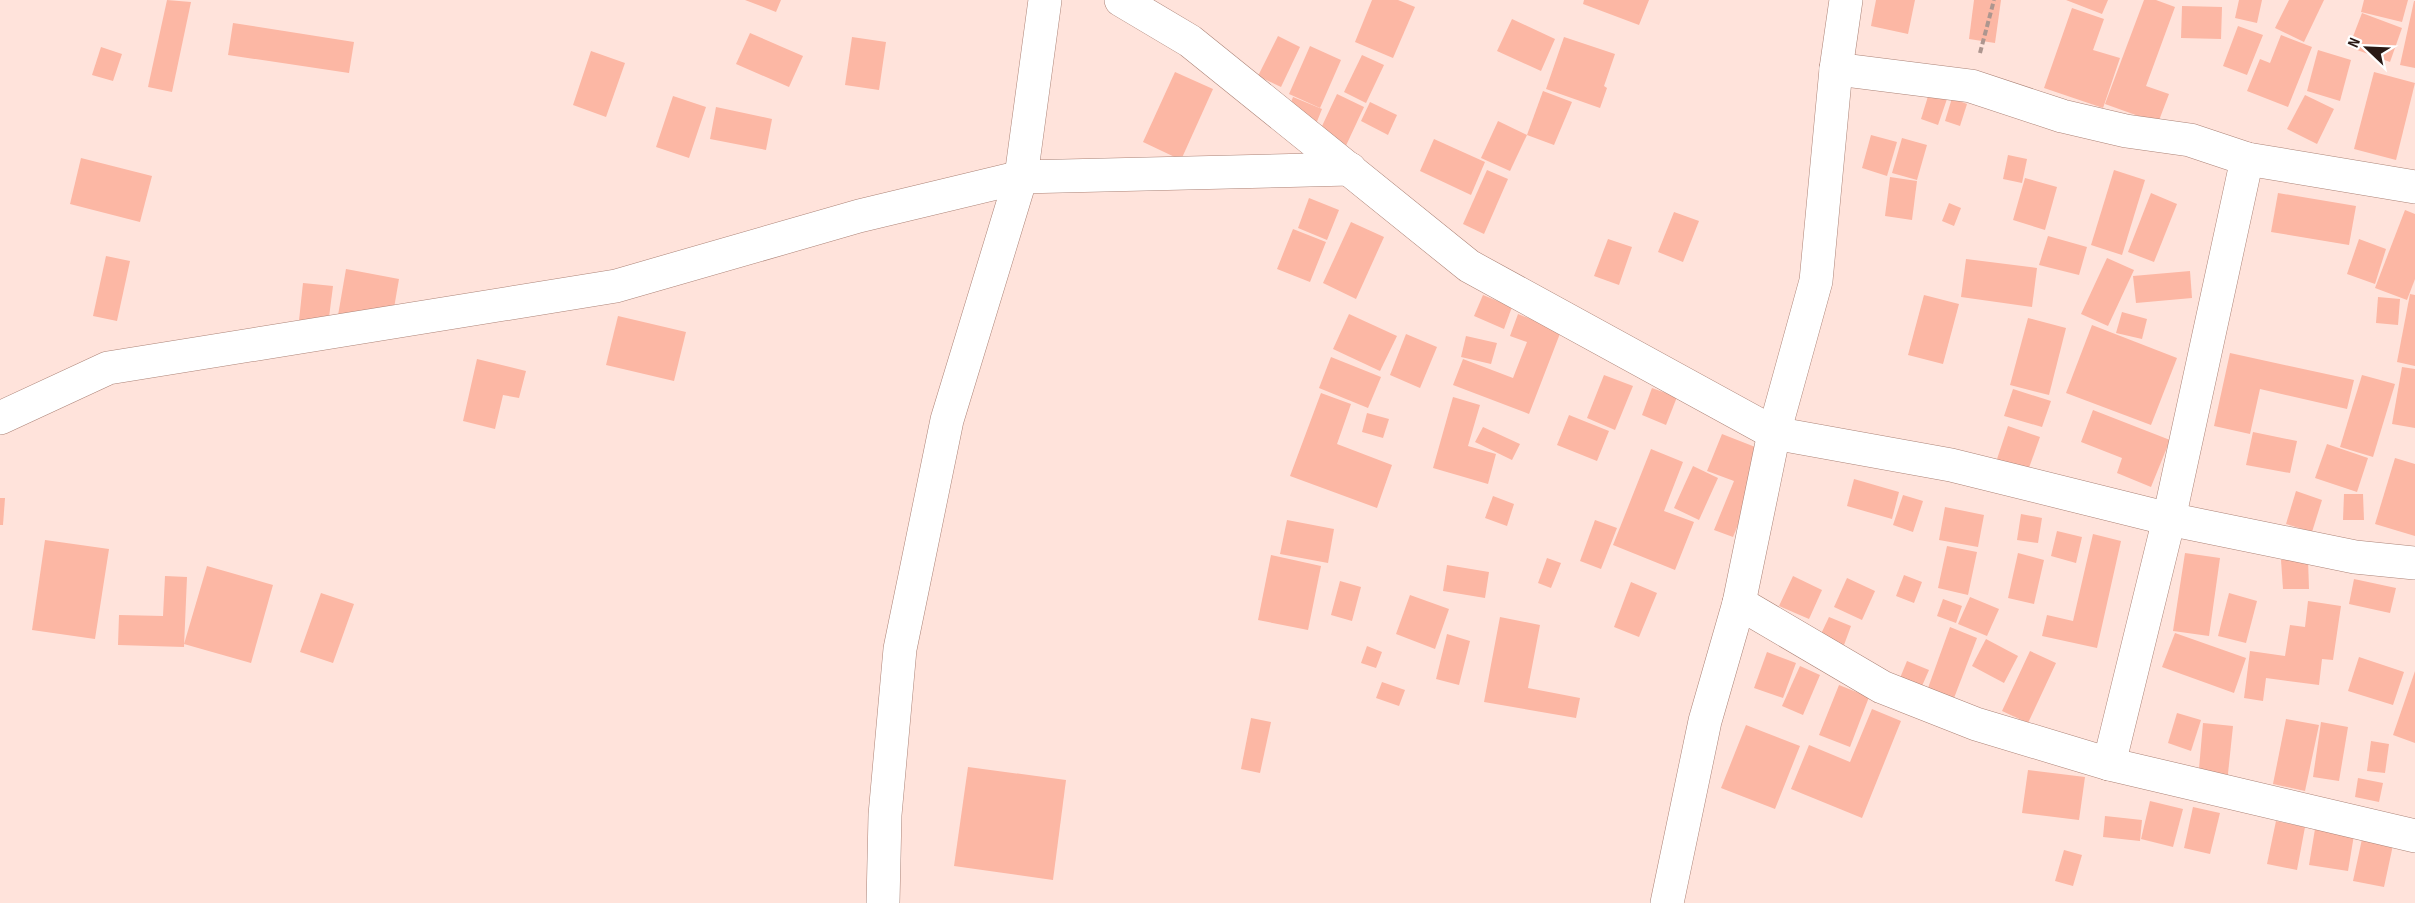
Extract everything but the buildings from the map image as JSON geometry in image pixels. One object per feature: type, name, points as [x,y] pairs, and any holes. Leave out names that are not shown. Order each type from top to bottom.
[{"type":"street","points":[[883,903],[885,815],[900,649],[947,420],[1021,177],[1045,0]]},
{"type":"street","points":[[1121,0],[1190,41],[1469,266],[1774,433],[1951,465],[2169,519],[2355,557],[2415,563]]},
{"type":"street","points":[[1667,903],[1705,721],[1739,603],[1774,433],[1816,281],[1836,69],[1846,0]]},
{"type":"street","points":[[1836,69],[1971,86],[2062,116],[2126,131],[2190,140],[2247,159],[2415,187]]},
{"type":"street","points":[[2109,764],[2169,519],[2247,159]]},
{"type":"street","points":[[0,418],[108,368],[616,286],[860,216],[1021,177],[1350,169]]},
{"type":"street","points":[[1739,603],[1882,687],[1976,724],[2109,764],[2415,836]]},
{"type":"path","points":[[1971,86],[1994,0]]}]
